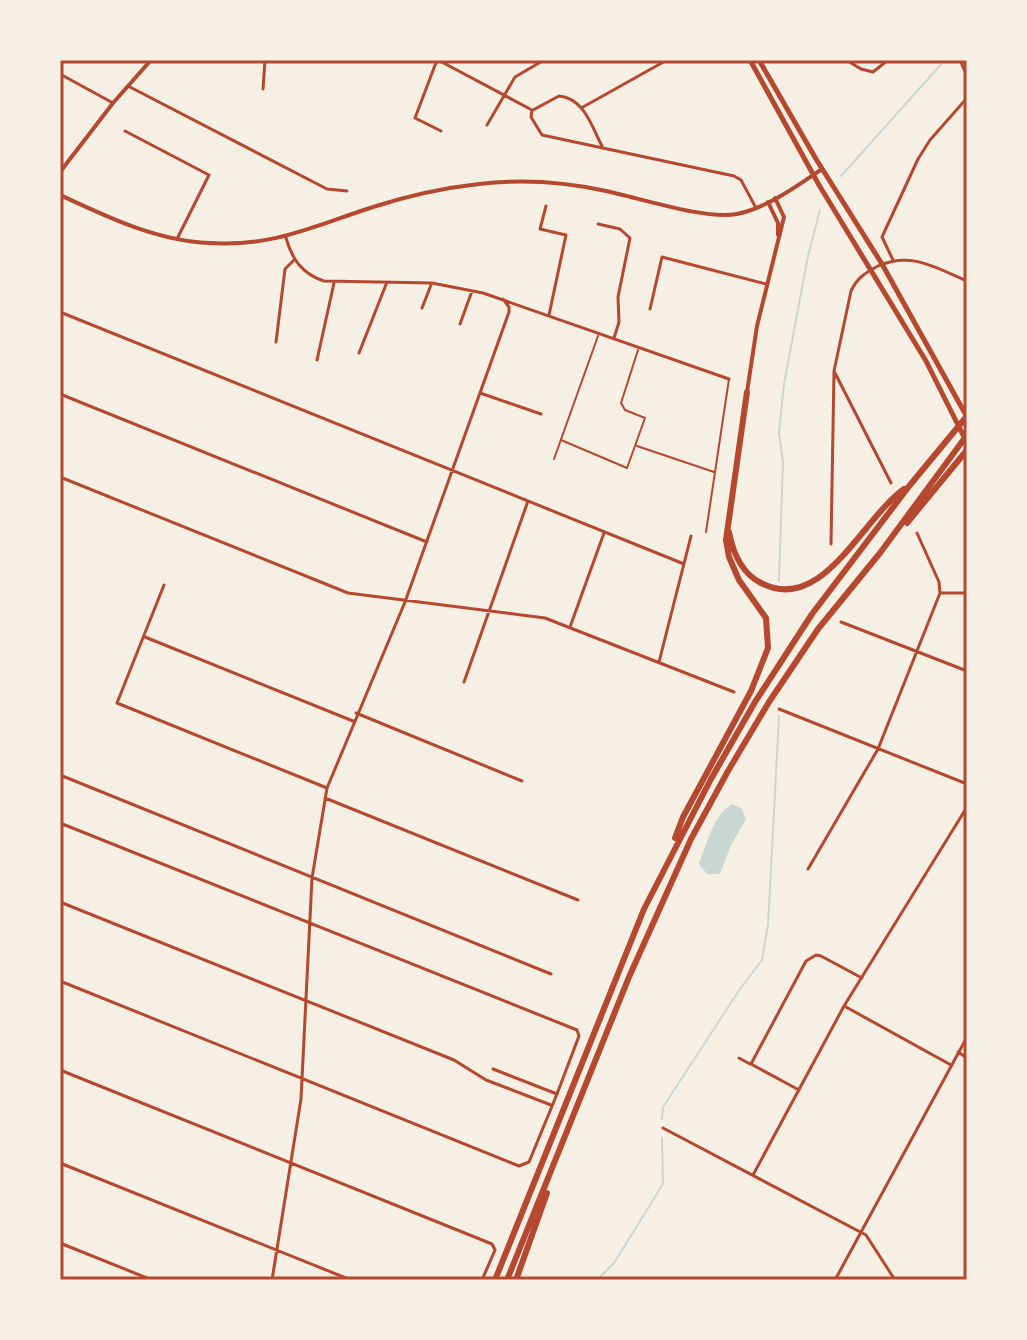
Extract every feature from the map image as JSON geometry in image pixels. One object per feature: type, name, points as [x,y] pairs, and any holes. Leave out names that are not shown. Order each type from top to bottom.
[{"type":"highway","points":[[495,1280],[683,817],[765,661],[768,648],[766,618],[739,580],[729,557],[726,540],[747,392]]},
{"type":"highway","points":[[667,860],[763,690],[812,614],[910,485],[967,417]]},
{"type":"highway","points":[[880,553],[965,435]]},
{"type":"highway","points":[[507,1280],[629,977],[691,839],[769,702],[818,629],[967,450]]},
{"type":"highway","points":[[729,529],[737,559],[755,580],[782,590],[797,590],[812,585],[827,572],[889,500],[910,485]]},
{"type":"highway","points":[[516,1280],[543,1209],[553,1170]]},
{"type":"main road","points":[[750,60],[813,175],[926,361],[967,443]]},
{"type":"main road","points":[[759,60],[882,264],[967,417]]},
{"type":"street","points":[[60,172],[151,60]]},
{"type":"street","points":[[263,89],[265,60]]},
{"type":"street","points":[[441,131],[415,118],[437,60],[532,110]]},
{"type":"street","points":[[487,125],[515,77],[544,60]]},
{"type":"street","points":[[582,107],[667,60]]},
{"type":"street","points":[[846,60],[873,72],[888,60]]},
{"type":"street","points":[[960,60],[967,76]]},
{"type":"street","points":[[60,74],[113,103]]},
{"type":"street","points":[[128,86],[327,189],[347,191]]},
{"type":"street","points":[[532,110],[559,96],[567,97],[582,107],[602,146]]},
{"type":"street","points":[[893,260],[882,237],[918,159],[930,140],[967,98]]},
{"type":"street","points":[[532,110],[531,117],[542,135],[734,176],[741,180],[756,208]]},
{"type":"street","points":[[125,131],[209,175],[177,239]]},
{"type":"street","points":[[60,195],[141,229],[177,239],[233,244],[286,238],[412,196],[482,184],[583,186],[733,215],[756,208],[822,169]]},
{"type":"street","points":[[747,392],[766,284],[784,217],[775,198]]},
{"type":"street","points":[[767,202],[778,223],[778,237]]},
{"type":"street","points":[[546,206],[540,229],[566,235],[549,315]]},
{"type":"street","points":[[598,224],[620,229],[630,238],[618,297],[619,322],[614,338]]},
{"type":"street","points":[[286,238],[294,260],[310,275],[334,283],[432,283],[472,291],[503,299],[729,379]]},
{"type":"street","points":[[650,309],[662,257],[766,284]]},
{"type":"street","points":[[831,544],[834,371],[856,280],[882,264],[910,259],[967,281]]},
{"type":"street","points":[[276,342],[285,269],[294,260]]},
{"type":"street","points":[[359,353],[387,281]]},
{"type":"street","points":[[317,360],[334,283]]},
{"type":"street","points":[[422,308],[432,283]]},
{"type":"street","points":[[460,324],[472,291]]},
{"type":"street","points":[[272,1280],[303,1078],[312,878],[327,788],[427,542],[509,312],[503,299]]},
{"type":"street","points":[[60,312],[684,564]]},
{"type":"street","points":[[834,371],[891,483]]},
{"type":"street","points":[[480,393],[541,414]]},
{"type":"street","points":[[60,394],[427,542]]},
{"type":"street","points":[[60,477],[348,593],[545,618],[734,692]]},
{"type":"street","points":[[464,682],[528,501]]},
{"type":"street","points":[[570,627],[604,532]]},
{"type":"street","points":[[808,869],[878,749],[940,593],[939,582],[917,533]]},
{"type":"street","points":[[659,662],[691,536]]},
{"type":"street","points":[[164,585],[117,703],[327,788]]},
{"type":"street","points":[[940,593],[967,593]]},
{"type":"street","points":[[841,622],[967,671]]},
{"type":"street","points":[[144,637],[353,721]]},
{"type":"street","points":[[779,709],[967,784]]},
{"type":"street","points":[[356,713],[522,781]]},
{"type":"street","points":[[60,775],[551,974]]},
{"type":"street","points":[[325,798],[578,900]]},
{"type":"street","points":[[753,1175],[844,1006],[967,807]]},
{"type":"street","points":[[60,823],[577,1030],[579,1036],[529,1162],[519,1166],[60,981]]},
{"type":"street","points":[[60,902],[454,1060],[486,1080],[552,1105]]},
{"type":"street","points":[[751,1064],[810,957],[821,956],[862,978]]},
{"type":"street","points":[[844,1006],[951,1065]]},
{"type":"street","points":[[835,1280],[967,1037]]},
{"type":"street","points":[[958,1052],[967,1058]]},
{"type":"street","points":[[739,1058],[799,1090]]},
{"type":"street","points":[[493,1069],[557,1094]]},
{"type":"street","points":[[60,1070],[492,1244],[495,1250],[482,1280]]},
{"type":"street","points":[[663,1128],[866,1235],[895,1280]]},
{"type":"street","points":[[60,1163],[351,1280]]},
{"type":"street","points":[[60,1243],[152,1280]]},
{"type":"lane","points":[[554,459],[599,333]]},
{"type":"lane","points":[[561,440],[627,468],[645,418],[625,410],[621,403],[639,347]]},
{"type":"lane","points":[[706,532],[729,379]]},
{"type":"lane","points":[[636,446],[715,473]]},
{"type":"shaded area","points":[[732,804],[741,808],[746,819],[731,845],[720,874],[707,874],[699,864],[705,847],[720,815]]},
{"type":"waterway","points":[[841,176],[945,60]]},
{"type":"waterway","points":[[779,581],[783,462],[779,433],[784,384],[808,256],[820,210]]},
{"type":"waterway","points":[[662,1119],[663,1107],[762,960],[768,925],[779,716]]},
{"type":"waterway","points":[[597,1280],[614,1263],[663,1184],[662,1138]]}]
